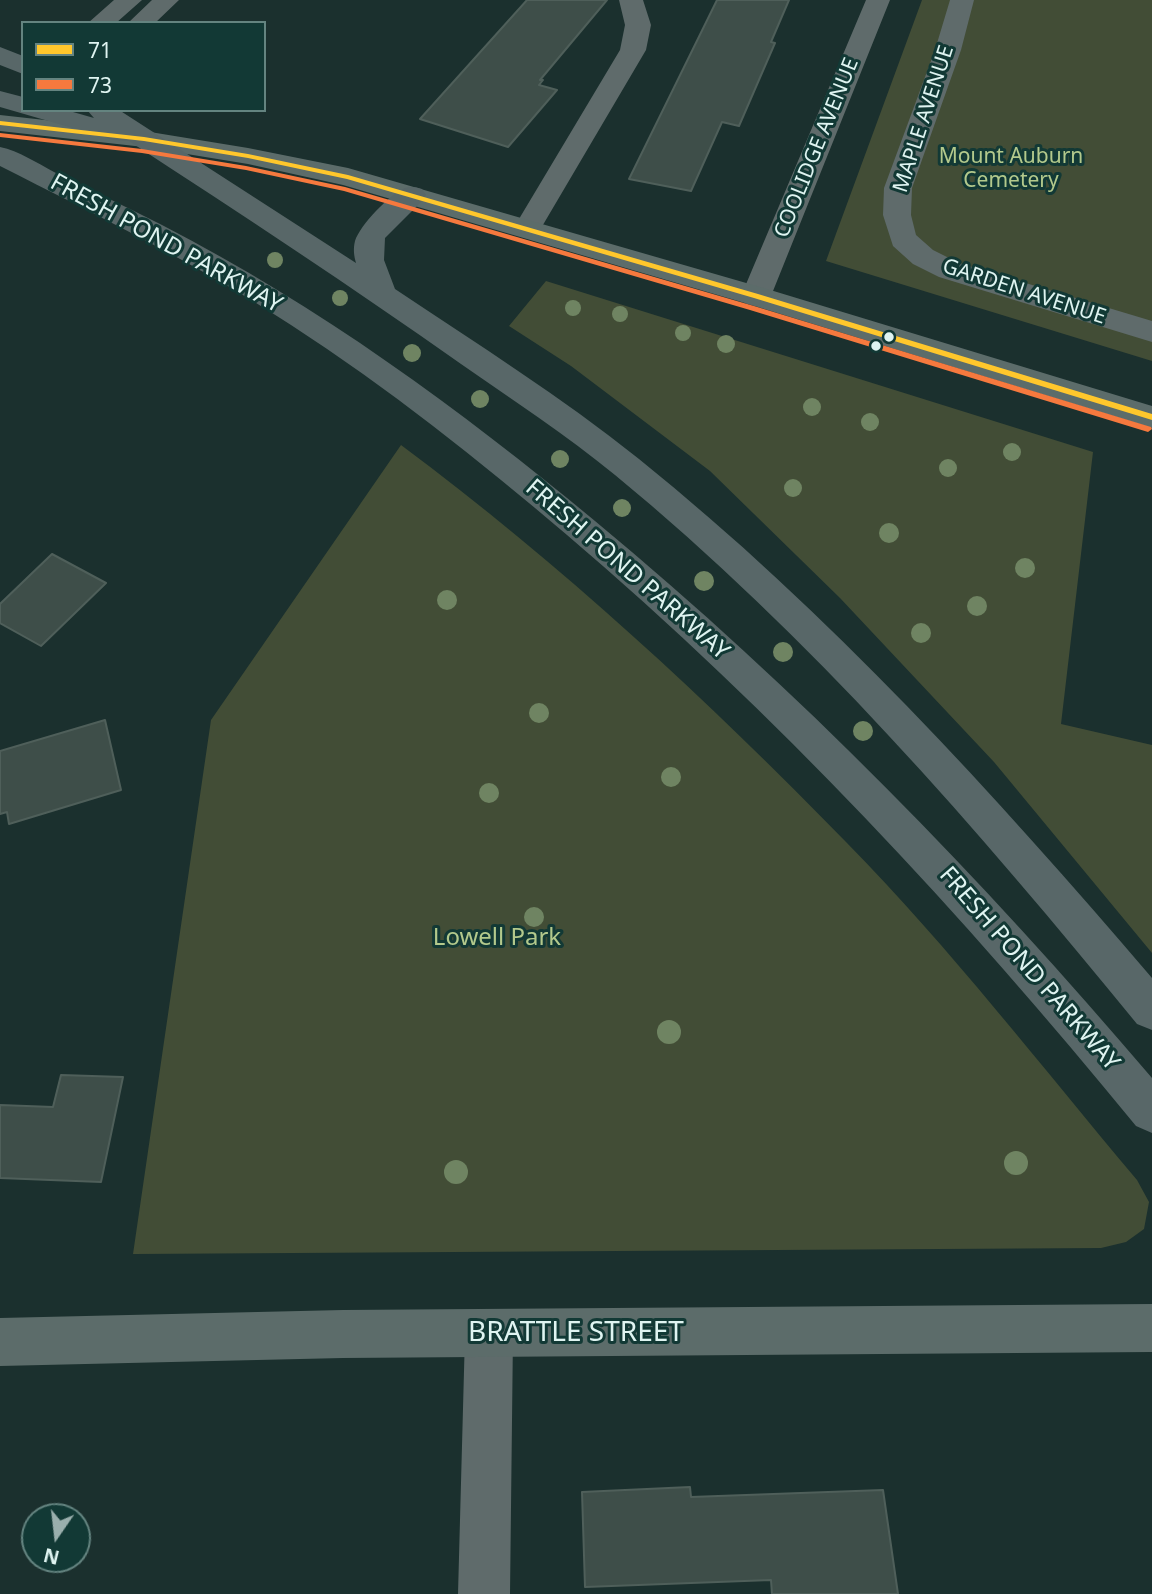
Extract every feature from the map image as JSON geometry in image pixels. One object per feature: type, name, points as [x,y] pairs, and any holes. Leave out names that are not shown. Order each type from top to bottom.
[{"type":"highway","points":[[0,55],[21,65]]},
{"type":"highway","points":[[0,99],[21,105]]},
{"type":"highway","points":[[43,112],[144,139]]},
{"type":"highway","points":[[103,112],[383,295],[571,424],[624,464],[785,605],[848,666],[979,806],[1152,1010]]},
{"type":"highway","name":"FRESH POND PARKWAY","points":[[0,155],[155,233],[306,322],[434,410],[601,544],[787,711],[924,851],[1033,970],[1152,1111]]},
{"type":"highway","points":[[383,295],[369,265],[366,249],[368,241],[377,228],[412,195]]},
{"type":"main road","points":[[0,123],[144,139],[284,162],[412,195],[757,296],[1152,417]]},
{"type":"main road","name":"BRATTLE STREET","points":[[0,1342],[343,1334],[1152,1328]]},
{"type":"street","points":[[103,21],[130,0]]},
{"type":"street","points":[[142,21],[167,0]]},
{"type":"street","points":[[527,229],[633,50],[639,33],[639,16],[631,0]]},
{"type":"street","name":"COOLIDGE AVENUE","points":[[757,296],[877,0]]},
{"type":"street","name":"MAPLE AVENUE","points":[[902,239],[897,215],[898,188],[948,50],[962,0]]},
{"type":"street","name":"GARDEN AVENUE","points":[[902,239],[923,257],[948,270],[1152,332]]},
{"type":"street","points":[[484,1594],[489,1334]]},
{"type":"green space","name":"Mount Auburn Cemetery","points":[[922,0],[1152,0],[1152,361],[826,261]]},
{"type":"green space","points":[[546,281],[1093,452],[1061,724],[1152,745],[1152,953],[994,762],[840,598],[710,471],[571,366],[509,326]]},
{"type":"green space","name":"Lowell Park","points":[[401,445],[519,537],[632,635],[742,738],[885,883],[959,966],[1137,1180],[1149,1202],[1144,1229],[1126,1242],[1101,1248],[133,1254],[211,720]]},
{"type":"building","points":[[527,0],[607,0],[540,80],[543,80],[539,85],[557,90],[508,147],[420,119]]},
{"type":"building","points":[[717,0],[789,0],[771,42],[775,43],[739,126],[722,122],[691,191],[629,179]]},
{"type":"building","points":[[52,554],[106,583],[41,646],[0,623],[0,604]]},
{"type":"building","points":[[105,720],[121,790],[9,824],[7,812],[0,814],[0,751]]},
{"type":"building","points":[[61,1075],[123,1077],[101,1182],[0,1178],[0,1105],[53,1107]]},
{"type":"building","points":[[690,1487],[691,1497],[883,1490],[898,1594],[772,1594],[771,1580],[585,1587],[582,1492]]},
{"type":"transit line","name":"71","points":[[0,123],[144,139],[248,156],[348,177],[756,296],[1152,417]]},
{"type":"transit line","name":"73","points":[[0,135],[142,151],[246,168],[345,189],[752,308],[1148,429]]}]
